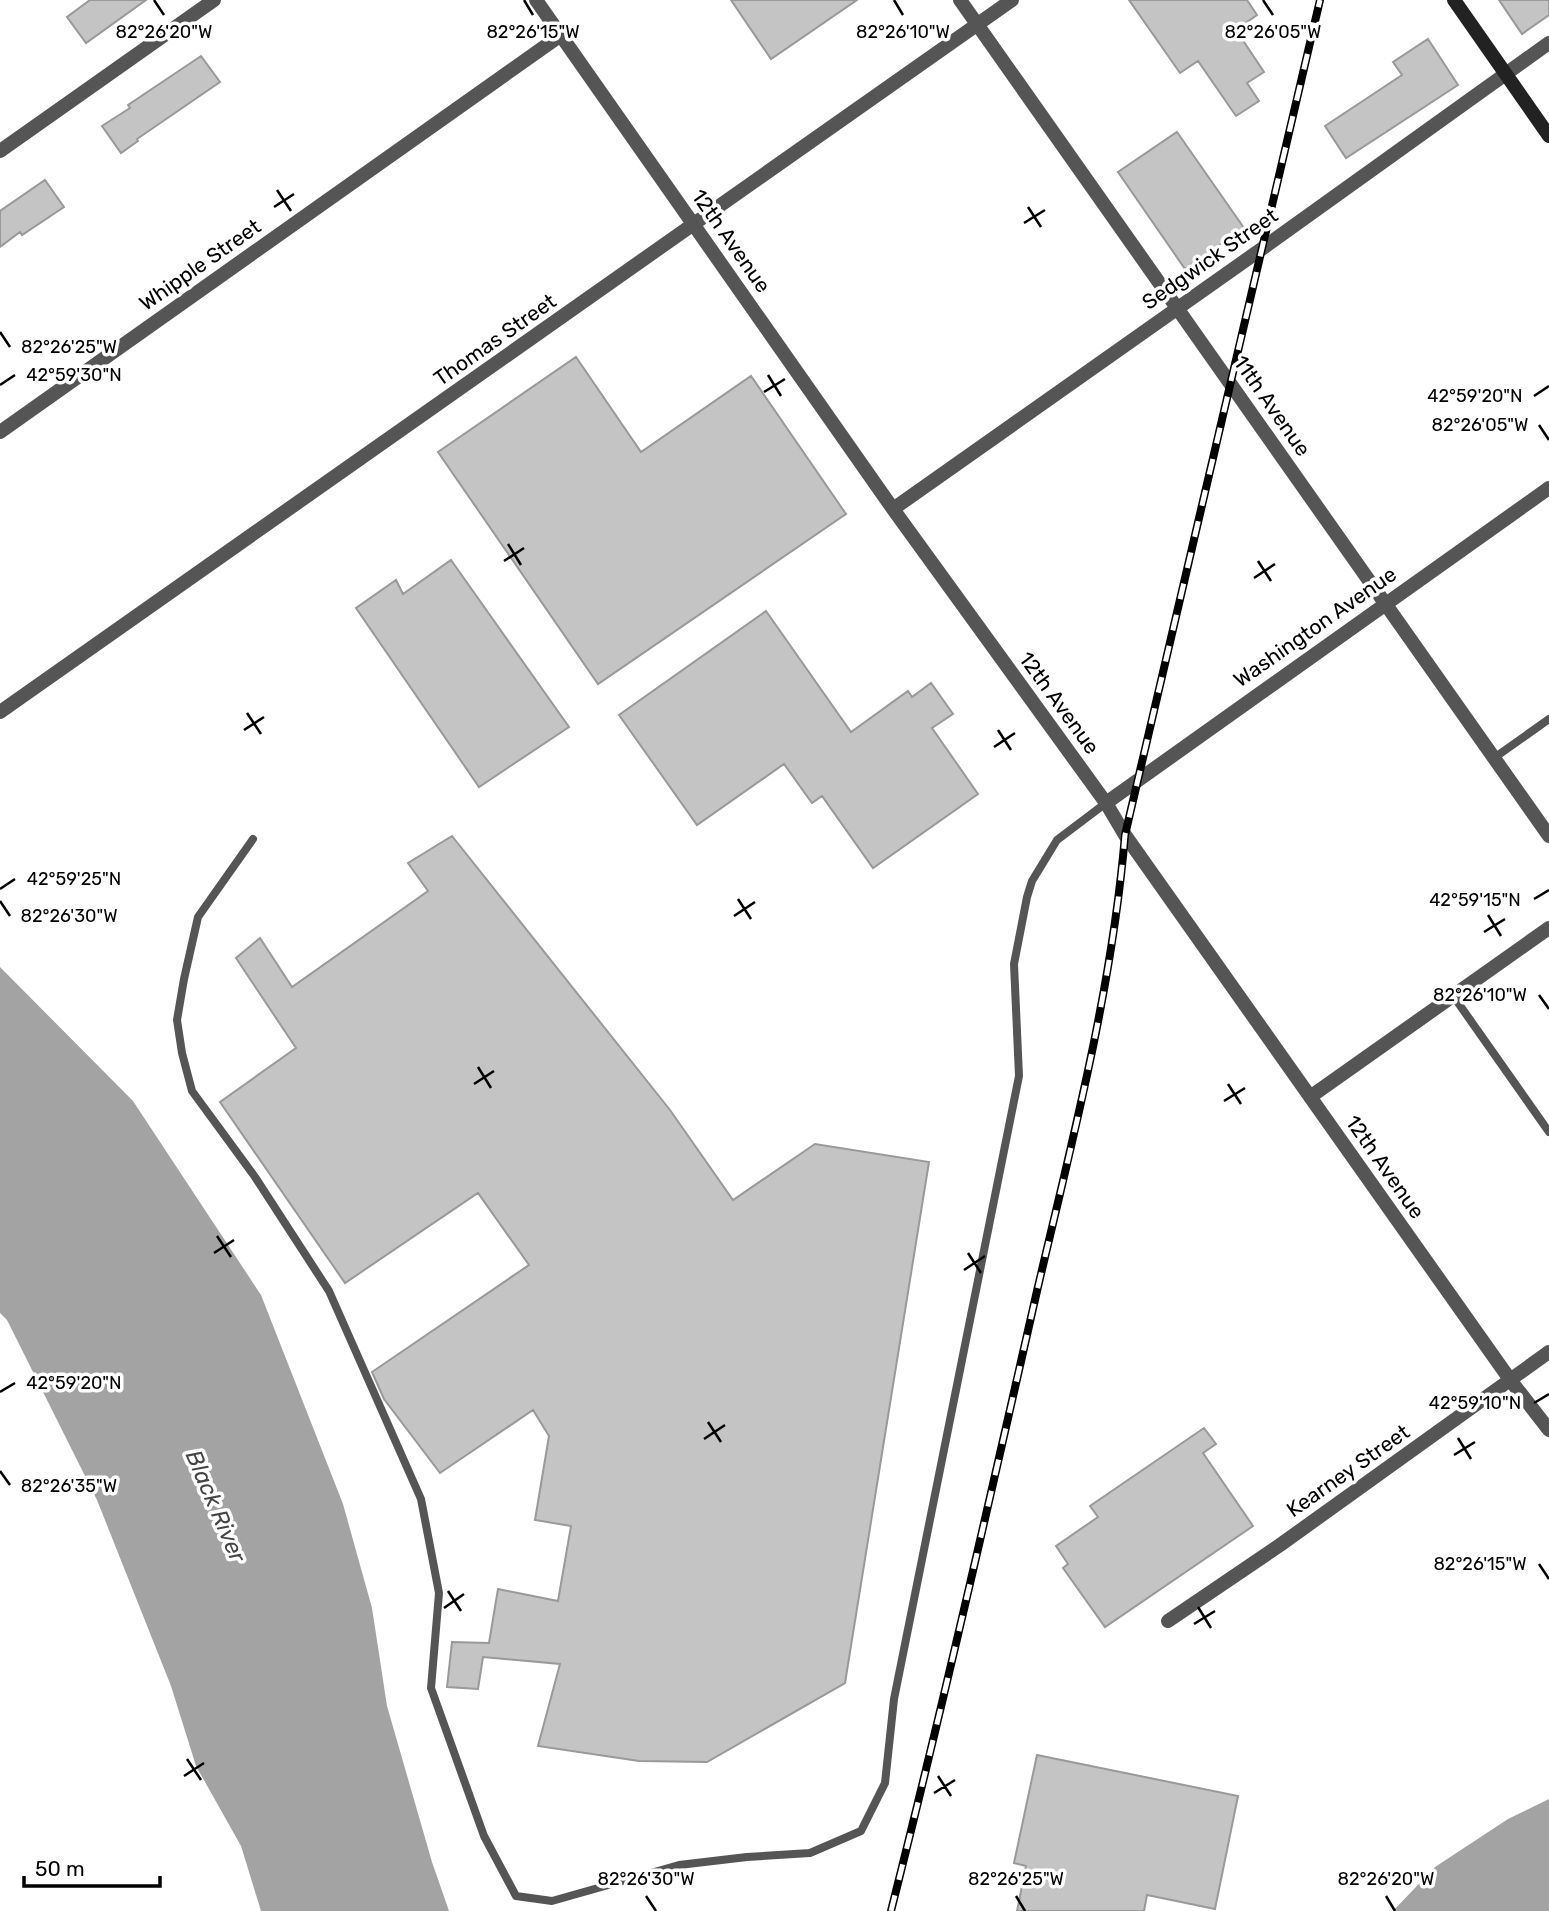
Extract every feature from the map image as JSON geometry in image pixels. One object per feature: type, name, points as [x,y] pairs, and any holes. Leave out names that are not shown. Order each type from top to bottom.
[{"type":"street","points":[[0,151],[214,0]]},
{"type":"street","name":"12th Avenue","points":[[536,0],[893,509],[1106,803],[1125,835],[1310,1097],[1511,1381],[1549,1430]]},
{"type":"street","name":"11th Avenue","points":[[960,0],[1549,836]]},
{"type":"street","name":"Thomas Street","points":[[0,712],[1012,0]]},
{"type":"street","points":[[1454,0],[1549,136]]},
{"type":"street","name":"Whipple Street","points":[[0,432],[561,35]]},
{"type":"street","name":"Sedgwick Street","points":[[893,509],[1549,43]]},
{"type":"street","name":"Washington Avenue","points":[[1106,803],[1549,488]]},
{"type":"street","points":[[1310,1097],[1549,929]]},
{"type":"street","name":"Kearney Street","points":[[1168,1621],[1280,1545],[1549,1352]]},
{"type":"lane","points":[[1494,758],[1549,719]]},
{"type":"lane","points":[[253,839],[198,917],[177,1020],[192,1091],[256,1177],[329,1291],[421,1499],[439,1593],[431,1688],[484,1836],[516,1896],[552,1901],[679,1865],[810,1853],[861,1831],[885,1783],[894,1699],[1019,1076],[1014,964],[1027,897],[1032,881],[1057,840],[1106,803]]},
{"type":"lane","points":[[1454,997],[1549,1132]]},
{"type":"water","name":"Black River","points":[[0,967],[133,1101],[261,1295],[343,1504],[372,1608],[387,1706],[449,1911],[261,1911],[241,1846],[196,1766],[171,1686],[97,1500],[7,1320],[0,1313]]},
{"type":"water","points":[[1549,1799],[1549,1911],[1393,1911],[1435,1867],[1508,1819]]},
{"type":"building","points":[[90,0],[146,0],[86,43],[67,17]]},
{"type":"building","points":[[731,0],[857,0],[771,59]]},
{"type":"building","points":[[1129,0],[1247,0],[1257,15],[1236,30],[1264,72],[1247,83],[1259,101],[1236,116],[1198,61],[1180,73]]},
{"type":"building","points":[[1499,0],[1549,0],[1549,15],[1522,34]]},
{"type":"building","points":[[1428,39],[1458,85],[1346,158],[1325,126],[1402,75],[1393,62]]},
{"type":"building","points":[[201,56],[220,82],[121,153],[102,126],[130,108],[128,105]]},
{"type":"building","points":[[1177,132],[1244,228],[1185,269],[1118,172]]},
{"type":"building","points":[[45,180],[64,207],[22,235],[20,232],[0,247],[0,211]]},
{"type":"building","points":[[576,357],[641,452],[751,376],[846,514],[598,684],[438,452]]},
{"type":"building","points":[[451,560],[569,727],[479,787],[356,608],[396,580],[403,594]]},
{"type":"building","points":[[766,611],[851,732],[908,691],[912,697],[931,683],[953,714],[932,728],[978,794],[873,868],[822,796],[812,803],[784,764],[697,825],[619,715]]},
{"type":"building","points":[[452,836],[670,1110],[733,1200],[815,1144],[929,1162],[845,1683],[707,1762],[639,1761],[538,1746],[560,1664],[483,1657],[478,1689],[447,1687],[452,1642],[489,1643],[498,1589],[558,1601],[571,1526],[535,1520],[549,1436],[533,1410],[440,1473],[384,1399],[372,1372],[529,1265],[478,1193],[345,1283],[220,1102],[296,1048],[236,958],[260,938],[292,987],[428,891],[408,863]]},
{"type":"building","points":[[1204,1428],[1216,1444],[1203,1453],[1253,1526],[1105,1627],[1063,1568],[1068,1564],[1056,1546],[1098,1517],[1090,1506]]},
{"type":"building","points":[[1037,1755],[1238,1796],[1215,1909],[1147,1895],[1144,1911],[1017,1911],[1026,1866],[1014,1863]]},
{"type":"railway","points":[[891,1911],[948,1679],[1077,1122],[1111,951],[1125,835],[1320,0]]}]
